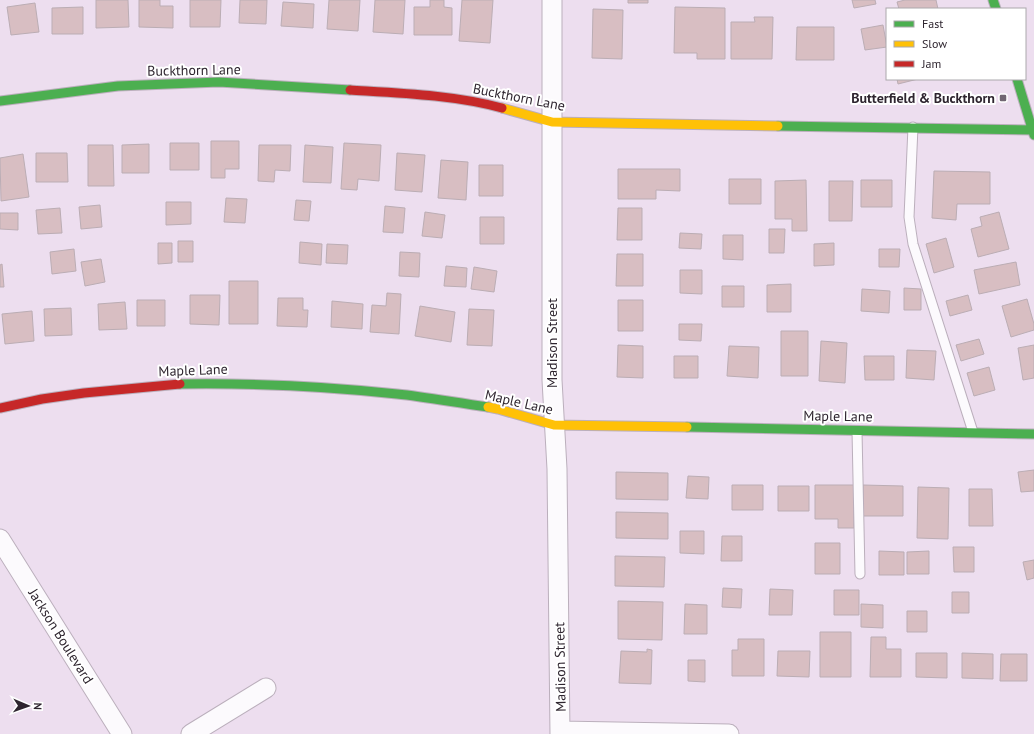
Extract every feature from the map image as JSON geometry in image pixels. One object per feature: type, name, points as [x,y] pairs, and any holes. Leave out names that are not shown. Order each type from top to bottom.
[{"type":"street","name":"Madison Street","points":[[552,0],[552,380],[557,469],[560,733]]},
{"type":"street","points":[[1017,80],[1033,132]]},
{"type":"street","name":"Buckthorn Lane","points":[[0,101],[118,86],[219,82],[418,95],[460,100],[495,106],[552,122],[913,127],[1033,132]]},
{"type":"street","name":"Maple Lane","points":[[0,408],[84,392],[175,384],[230,383],[346,389],[398,394],[498,410],[554,425],[1034,434]]},
{"type":"street","name":"Jackson Boulevard","points":[[0,538],[122,734]]},
{"type":"street","points":[[191,734],[266,688]]},
{"type":"street","points":[[560,733],[729,734]]},
{"type":"lane","points":[[913,127],[909,217],[912,244],[973,433]]},
{"type":"lane","points":[[857,431],[860,574]]},
{"type":"building","points":[[96,0],[128,0],[129,27],[96,28]]},
{"type":"building","points":[[139,0],[160,0],[160,6],[173,6],[173,28],[139,27]]},
{"type":"building","points":[[190,0],[221,0],[220,27],[190,27]]},
{"type":"building","points":[[240,0],[267,0],[266,24],[239,23]]},
{"type":"building","points":[[329,0],[360,0],[358,31],[327,29]]},
{"type":"building","points":[[375,0],[405,0],[403,34],[373,32]]},
{"type":"building","points":[[430,0],[444,0],[444,7],[452,8],[452,35],[414,35],[414,7],[430,7]]},
{"type":"building","points":[[462,0],[493,0],[490,43],[459,41]]},
{"type":"building","points":[[628,0],[648,0],[648,3],[628,3]]},
{"type":"building","points":[[852,0],[875,0],[876,4],[854,8]]},
{"type":"building","points":[[905,0],[936,0],[938,8],[899,8],[897,2]]},
{"type":"building","points":[[283,2],[314,4],[313,28],[281,26]]},
{"type":"building","points":[[35,3],[39,32],[11,35],[7,7]]},
{"type":"building","points":[[83,7],[83,34],[52,34],[52,8]]},
{"type":"building","points":[[675,7],[725,8],[725,59],[697,59],[697,53],[674,53]]},
{"type":"building","points":[[593,9],[623,10],[622,59],[592,58]]},
{"type":"building","points":[[754,17],[773,17],[772,59],[731,59],[731,22],[755,22]]},
{"type":"building","points":[[883,25],[886,47],[865,50],[861,29]]},
{"type":"building","points":[[797,27],[834,27],[834,60],[796,60]]},
{"type":"building","points":[[897,80],[914,80],[898,84]]},
{"type":"building","points":[[211,141],[239,141],[239,169],[225,169],[225,178],[211,178]]},
{"type":"building","points":[[170,143],[199,143],[199,170],[170,170]]},
{"type":"building","points":[[344,143],[381,145],[379,181],[358,179],[357,190],[341,189]]},
{"type":"building","points":[[149,144],[149,173],[122,173],[122,145]]},
{"type":"building","points":[[88,145],[113,145],[114,186],[88,186]]},
{"type":"building","points":[[259,145],[291,145],[290,171],[275,170],[274,182],[258,181]]},
{"type":"building","points":[[305,145],[333,147],[331,183],[303,182]]},
{"type":"building","points":[[36,153],[67,153],[68,182],[36,182]]},
{"type":"building","points":[[397,153],[425,155],[422,192],[395,190]]},
{"type":"building","points":[[23,154],[29,197],[1,201],[0,158]]},
{"type":"building","points":[[441,160],[468,162],[466,200],[438,198]]},
{"type":"building","points":[[479,165],[503,165],[503,196],[479,196]]},
{"type":"building","points":[[618,169],[680,169],[680,191],[656,190],[656,199],[618,199]]},
{"type":"building","points":[[934,171],[990,172],[990,204],[957,204],[956,220],[932,218]]},
{"type":"building","points":[[729,179],[761,179],[761,204],[729,204]]},
{"type":"building","points":[[806,180],[807,231],[792,231],[792,219],[775,219],[775,181]]},
{"type":"building","points":[[861,180],[892,180],[892,207],[861,207]]},
{"type":"building","points":[[829,181],[853,181],[852,221],[829,221]]},
{"type":"building","points":[[226,198],[247,199],[245,223],[224,222]]},
{"type":"building","points":[[296,200],[311,201],[309,221],[294,220]]},
{"type":"building","points":[[166,202],[191,202],[191,224],[166,225]]},
{"type":"building","points":[[100,205],[102,227],[81,229],[79,207]]},
{"type":"building","points":[[385,206],[405,208],[403,233],[383,232]]},
{"type":"building","points":[[60,208],[62,233],[38,234],[36,210]]},
{"type":"building","points":[[618,208],[642,208],[642,240],[617,240]]},
{"type":"building","points":[[425,212],[445,215],[442,238],[422,236]]},
{"type":"building","points":[[999,212],[1009,249],[978,257],[971,229],[982,226],[980,217]]},
{"type":"building","points":[[0,213],[18,213],[18,230],[0,229]]},
{"type":"building","points":[[480,217],[504,217],[504,244],[480,244]]},
{"type":"building","points":[[769,229],[785,229],[784,253],[769,253]]},
{"type":"building","points":[[680,233],[702,234],[701,249],[679,248]]},
{"type":"building","points":[[723,235],[743,235],[743,260],[723,259]]},
{"type":"building","points":[[946,238],[954,267],[934,273],[926,244]]},
{"type":"building","points":[[178,241],[193,241],[193,262],[178,262]]},
{"type":"building","points":[[300,242],[322,244],[321,265],[299,263]]},
{"type":"building","points":[[158,243],[172,243],[172,263],[158,264]]},
{"type":"building","points":[[834,243],[834,265],[814,266],[814,244]]},
{"type":"building","points":[[327,244],[348,245],[347,264],[326,263]]},
{"type":"building","points":[[74,249],[76,271],[52,274],[50,252]]},
{"type":"building","points":[[879,249],[900,249],[899,267],[879,267]]},
{"type":"building","points":[[400,252],[420,253],[419,277],[399,276]]},
{"type":"building","points":[[617,254],[643,254],[643,286],[616,286]]},
{"type":"building","points":[[101,259],[105,282],[85,286],[81,262]]},
{"type":"building","points":[[1016,262],[1020,285],[979,294],[974,270]]},
{"type":"building","points":[[2,264],[4,287],[0,287],[0,265]]},
{"type":"building","points":[[446,266],[467,268],[466,287],[444,286]]},
{"type":"building","points":[[474,267],[497,271],[494,292],[471,289]]},
{"type":"building","points":[[680,270],[702,270],[702,294],[680,293]]},
{"type":"building","points":[[229,281],[258,281],[258,324],[229,324]]},
{"type":"building","points":[[791,284],[791,312],[767,312],[767,285]]},
{"type":"building","points":[[722,286],[744,286],[744,307],[722,307]]},
{"type":"building","points":[[904,288],[921,289],[921,310],[904,310]]},
{"type":"building","points":[[862,289],[890,291],[889,313],[861,311]]},
{"type":"building","points":[[387,293],[401,294],[399,334],[370,332],[372,305],[386,306]]},
{"type":"building","points":[[190,295],[220,295],[219,325],[190,324]]},
{"type":"building","points":[[968,295],[972,310],[950,316],[946,301]]},
{"type":"building","points":[[278,298],[303,298],[303,310],[308,310],[307,327],[277,326]]},
{"type":"building","points":[[1027,299],[1034,324],[1034,330],[1011,337],[1002,306]]},
{"type":"building","points":[[137,300],[165,300],[165,326],[137,326]]},
{"type":"building","points":[[618,300],[643,300],[643,331],[618,331]]},
{"type":"building","points":[[332,301],[363,304],[362,329],[331,327]]},
{"type":"building","points":[[125,302],[127,329],[99,330],[98,304]]},
{"type":"building","points":[[420,306],[455,312],[451,342],[415,336]]},
{"type":"building","points":[[71,308],[72,335],[45,336],[44,309]]},
{"type":"building","points":[[469,309],[494,310],[492,346],[467,345]]},
{"type":"building","points":[[32,311],[34,341],[5,344],[2,314]]},
{"type":"building","points":[[679,324],[702,324],[701,341],[679,340]]},
{"type":"building","points":[[781,331],[808,331],[808,376],[781,376]]},
{"type":"building","points":[[979,339],[984,354],[961,361],[956,345]]},
{"type":"building","points":[[821,341],[847,343],[845,383],[819,381]]},
{"type":"building","points":[[618,345],[643,346],[643,378],[617,377]]},
{"type":"building","points":[[1034,345],[1034,378],[1023,380],[1018,348]]},
{"type":"building","points":[[729,346],[759,347],[758,378],[727,376]]},
{"type":"building","points":[[907,350],[936,351],[934,380],[906,378]]},
{"type":"building","points":[[674,356],[698,356],[698,378],[674,378]]},
{"type":"building","points":[[864,356],[894,356],[894,380],[865,380]]},
{"type":"building","points":[[989,367],[995,390],[974,396],[967,373]]},
{"type":"building","points":[[1034,470],[1034,491],[1021,492],[1018,472]]},
{"type":"building","points":[[616,472],[668,473],[668,500],[616,499]]},
{"type":"building","points":[[688,476],[709,477],[708,499],[686,498]]},
{"type":"building","points":[[732,485],[763,485],[763,510],[732,510]]},
{"type":"building","points":[[815,485],[854,485],[854,528],[838,528],[838,519],[815,519]]},
{"type":"building","points":[[863,485],[903,486],[903,516],[863,516]]},
{"type":"building","points":[[778,486],[809,486],[809,511],[778,511]]},
{"type":"building","points":[[918,487],[949,488],[948,539],[917,538]]},
{"type":"building","points":[[969,489],[992,489],[993,526],[969,526]]},
{"type":"building","points":[[616,512],[668,513],[668,539],[616,538]]},
{"type":"building","points":[[680,531],[704,531],[704,554],[680,553]]},
{"type":"building","points":[[722,536],[742,536],[742,561],[721,561]]},
{"type":"building","points":[[815,543],[840,543],[840,574],[815,574]]},
{"type":"building","points":[[953,547],[974,547],[974,572],[954,572]]},
{"type":"building","points":[[879,551],[904,552],[904,575],[879,575]]},
{"type":"building","points":[[929,551],[929,574],[907,574],[907,552]]},
{"type":"building","points":[[615,556],[665,557],[664,587],[615,586]]},
{"type":"building","points":[[1034,560],[1034,578],[1027,580],[1023,562]]},
{"type":"building","points":[[723,588],[742,589],[741,608],[722,607]]},
{"type":"building","points":[[770,589],[793,590],[792,615],[769,615]]},
{"type":"building","points":[[834,590],[859,590],[859,615],[834,615]]},
{"type":"building","points":[[952,592],[969,592],[969,613],[952,613]]},
{"type":"building","points":[[618,601],[663,602],[662,640],[618,639]]},
{"type":"building","points":[[685,604],[707,605],[707,634],[684,634]]},
{"type":"building","points":[[861,604],[883,605],[883,628],[861,627]]},
{"type":"building","points":[[907,611],[927,611],[927,632],[907,632]]},
{"type":"building","points":[[820,632],[851,632],[851,677],[820,677]]},
{"type":"building","points":[[871,637],[886,637],[886,649],[901,649],[901,677],[870,677]]},
{"type":"building","points":[[738,639],[764,639],[764,676],[732,676],[732,650],[738,650]]},
{"type":"building","points":[[647,649],[652,650],[651,684],[619,683],[621,651],[647,652]]},
{"type":"building","points":[[778,651],[810,651],[809,677],[777,676]]},
{"type":"building","points":[[916,653],[947,653],[947,678],[916,677]]},
{"type":"building","points":[[962,653],[993,654],[993,679],[962,678]]},
{"type":"building","points":[[1001,654],[1027,654],[1027,681],[1000,681]]},
{"type":"building","points":[[688,660],[705,660],[705,682],[688,681]]},
{"type":"traffic: fast","points":[[993,0],[996,8]]},
{"type":"traffic: fast","points":[[1017,80],[1034,135]]},
{"type":"traffic: fast","points":[[0,101],[118,86],[219,82],[350,90]]},
{"type":"traffic: fast","points":[[778,126],[1034,130]]},
{"type":"traffic: fast","points":[[180,384],[316,387],[370,391],[488,407]]},
{"type":"traffic: fast","points":[[687,427],[1034,434]]},
{"type":"traffic: slow","points":[[502,108],[552,122],[778,126]]},
{"type":"traffic: slow","points":[[488,407],[554,425],[687,427]]},
{"type":"traffic: jam","points":[[350,90],[446,97],[502,108]]},
{"type":"traffic: jam","points":[[0,408],[42,399],[84,393],[180,384]]},
{"type":"place","name":"Butterfield & Buckthorn","points":[[1003,98]]}]
